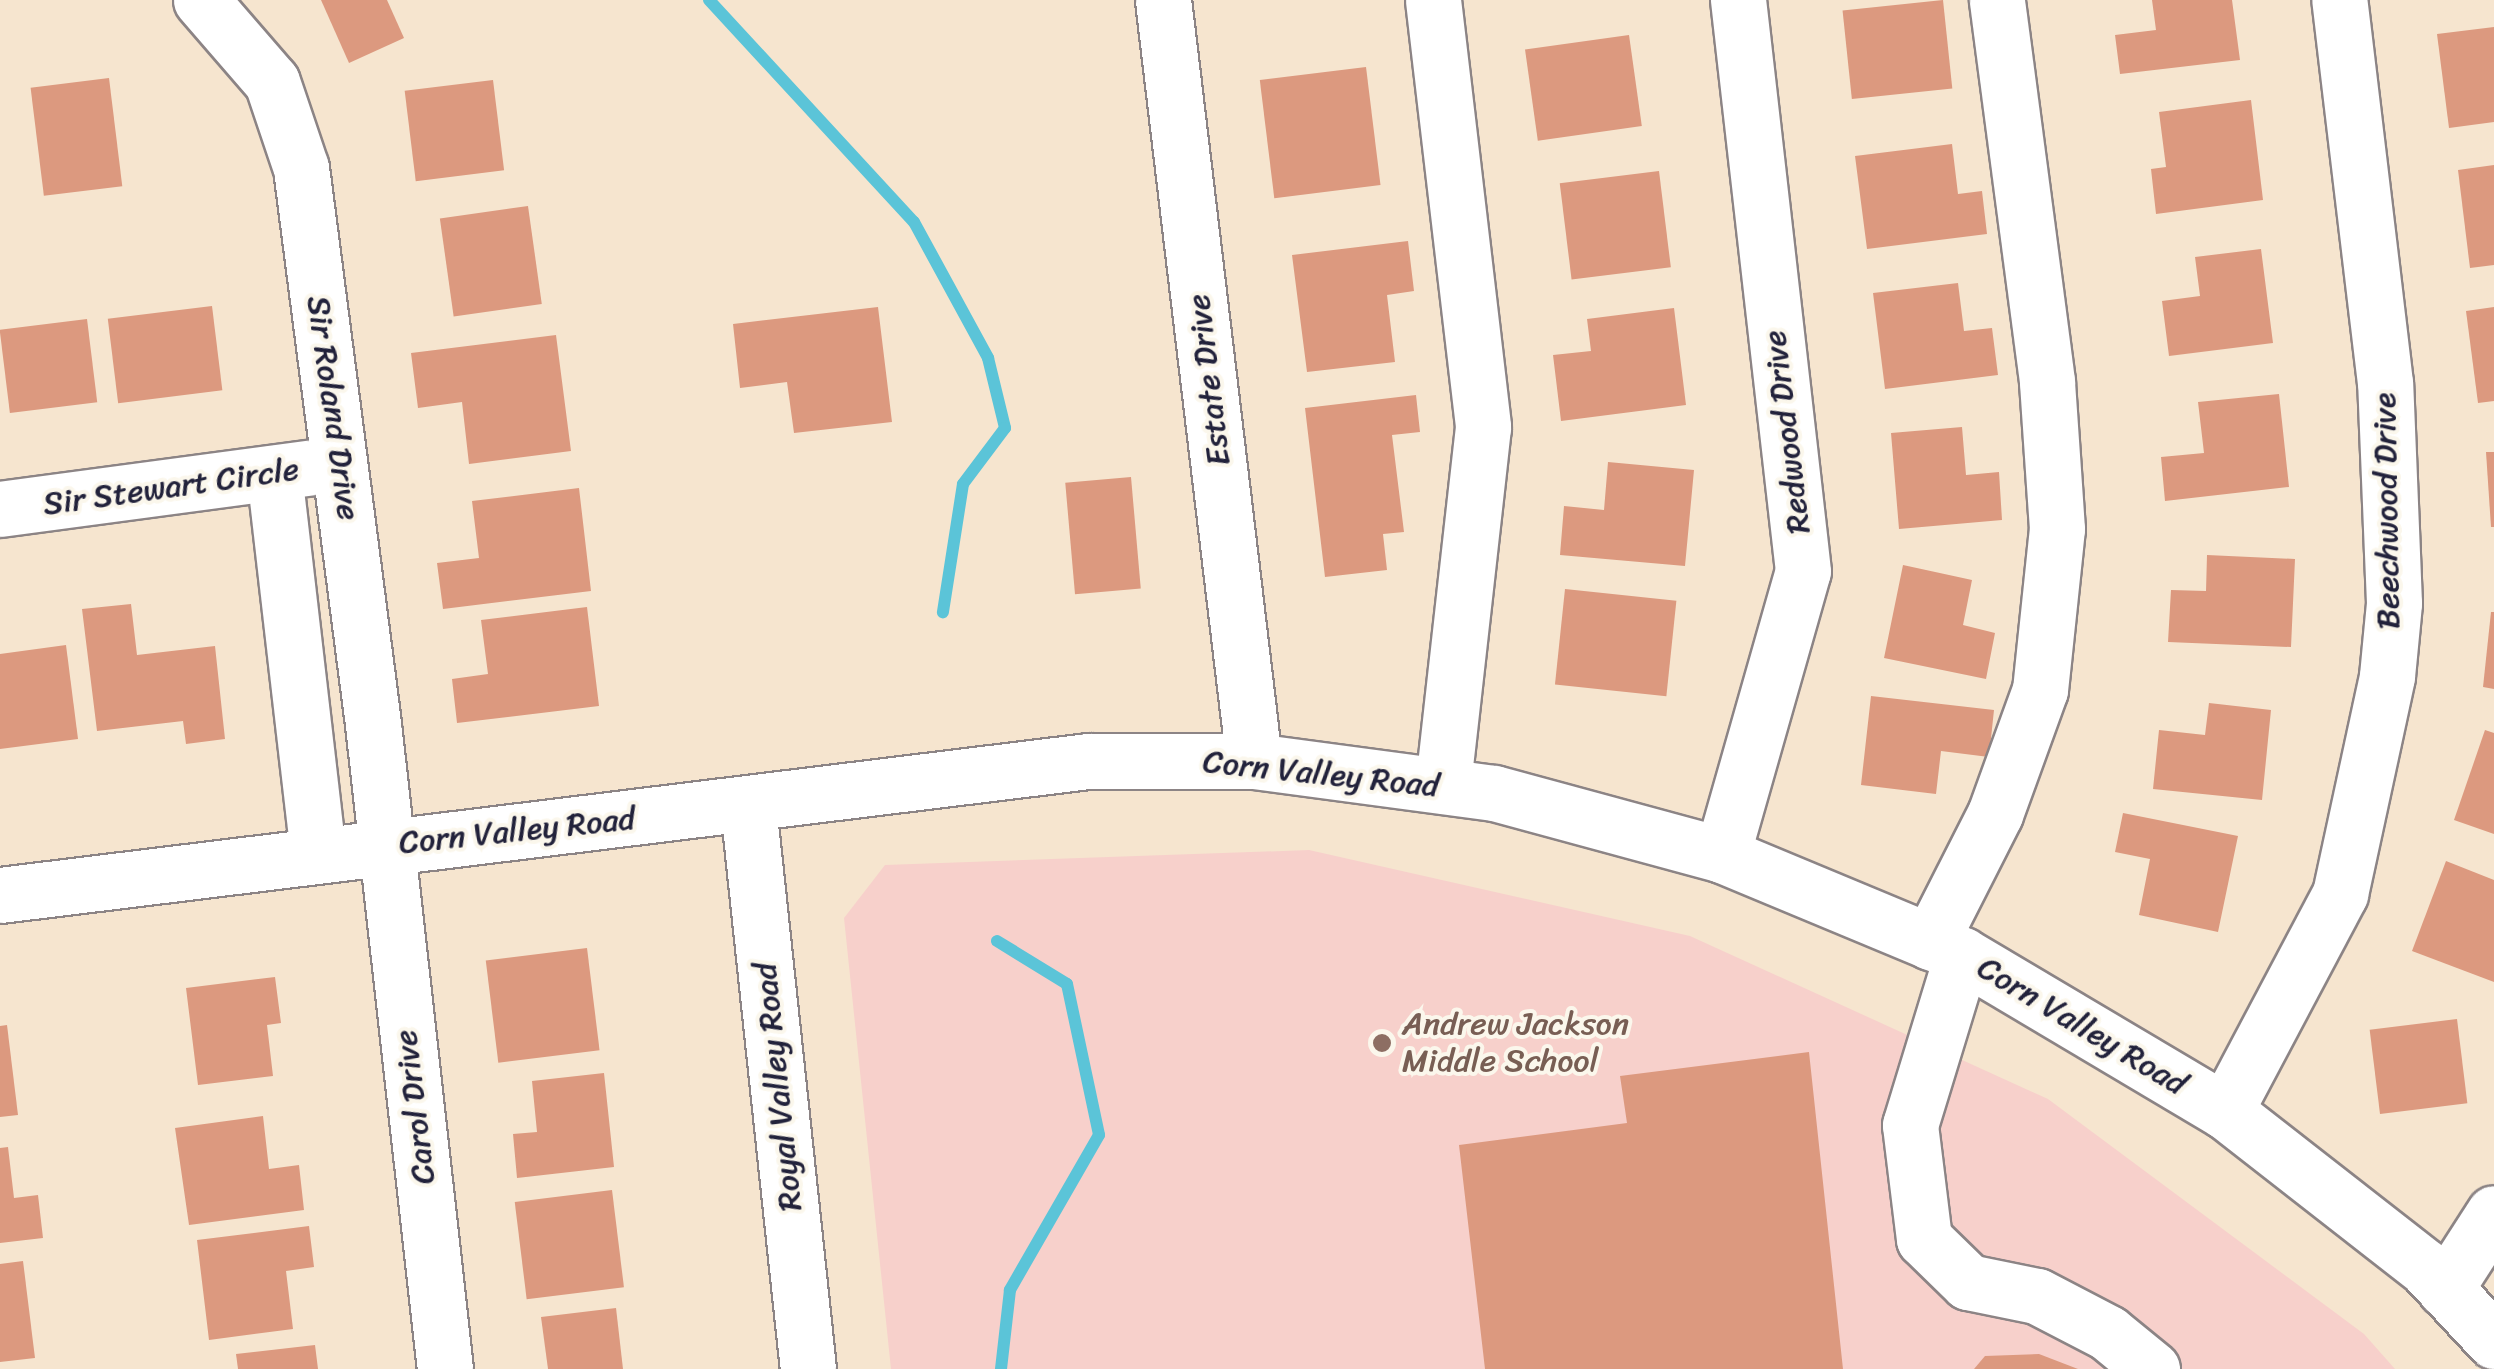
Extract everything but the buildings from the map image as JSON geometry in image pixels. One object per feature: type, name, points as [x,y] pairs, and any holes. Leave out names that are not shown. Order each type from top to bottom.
[{"type":"street","name":"Sir Roland Drive","points":[[202,0],[272,82],[301,168],[342,464],[385,846]]},
{"type":"street","name":"Estate Drive","points":[[1163,0],[1254,761]]},
{"type":"street","points":[[1433,0],[1483,427],[1444,786]]},
{"type":"street","name":"Redwood Drive","points":[[1722,856],[1803,571],[1738,0]]},
{"type":"street","points":[[1998,0],[2047,381],[2056,529],[2040,690],[1946,948],[1910,1125],[1924,1240],[1968,1282],[2037,1296],[2108,1333],[2152,1369]]},
{"type":"street","name":"Beechwood Drive","points":[[2224,1111],[2340,894],[2387,676],[2393,622],[2385,383],[2339,0]]},
{"type":"street","name":"Sir Stewart Circle","points":[[0,509],[342,464]]},
{"type":"street","name":"Sir Roland Drive","points":[[274,473],[318,854]]},
{"type":"street","name":"Corn Valley Road","points":[[0,895],[385,846],[748,806],[1088,761],[1254,761],[1494,793],[1722,856],[1946,948],[2224,1111],[2426,1268],[2494,1341]]},
{"type":"street","name":"Royal Valley Road","points":[[748,806],[808,1369]]},
{"type":"street","name":"Carol Drive","points":[[385,846],[445,1369]]},
{"type":"street","points":[[2445,1289],[2494,1213]]},
{"type":"shaded area","name":"Andrew Jackson Middle School","points":[[1309,850],[1690,936],[2048,1099],[2364,1334],[2395,1369],[891,1369],[844,918],[885,865]]},
{"type":"waterway","points":[[709,0],[914,222],[988,358],[1005,428],[963,484],[943,612]]},
{"type":"waterway","points":[[997,941],[1067,984],[1099,1135],[1010,1290],[1001,1369]]},
{"type":"place","name":"Andrew Jackson Middle School","points":[[1382,1043]]}]
